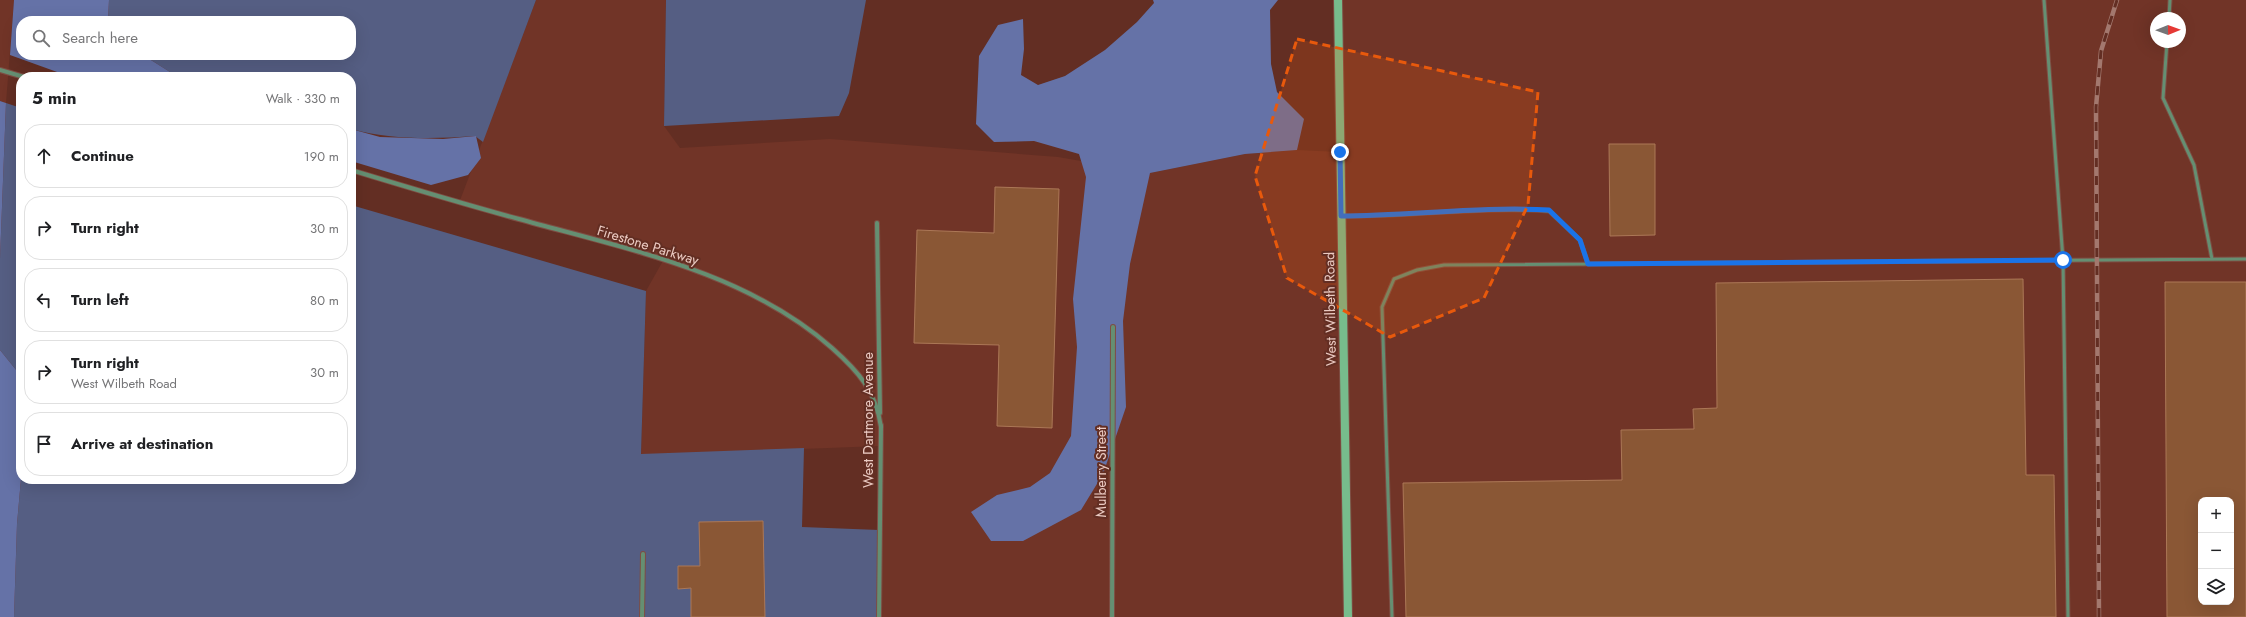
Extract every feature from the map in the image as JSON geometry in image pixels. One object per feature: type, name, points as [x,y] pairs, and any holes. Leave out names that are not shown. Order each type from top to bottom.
[{"type":"main road","name":"West Wilbeth Road","points":[[1338,0],[1348,617]]},
{"type":"street","points":[[0,70],[16,75]]},
{"type":"street","name":"Firestone Parkway","points":[[356,172],[459,203],[664,259],[750,294],[789,315],[816,334],[853,367],[870,390],[876,403],[881,427]]},
{"type":"street","name":"West Dartmore Avenue","points":[[877,223],[881,427],[879,617]]},
{"type":"street","name":"Mulberry Street","points":[[1112,617],[1113,328]]},
{"type":"street","points":[[642,617],[644,554]]},
{"type":"lane","points":[[2044,0],[2063,260],[2068,617]]},
{"type":"lane","points":[[2169,12],[2170,0]]},
{"type":"lane","points":[[2167,48],[2163,98],[2194,165],[2212,259]]},
{"type":"lane","points":[[1341,216],[1375,216],[1514,208],[1549,210],[1580,240],[1588,264]]},
{"type":"lane","points":[[1392,617],[1382,307],[1394,279],[1417,270],[1444,265],[2246,259]]},
{"type":"highlighted area","points":[[1297,39],[1538,92],[1528,205],[1484,298],[1390,337],[1287,278],[1255,176]]},
{"type":"shaded area","points":[[0,0],[14,0],[6,103],[0,101]]},
{"type":"shaded area","points":[[14,0],[109,0],[108,16],[16,16],[16,57],[10,55]]},
{"type":"shaded area","points":[[109,0],[536,0],[483,142],[475,136],[413,138],[366,133],[356,130],[356,72],[170,72],[151,60],[356,60],[356,16],[108,16]]},
{"type":"shaded area","points":[[536,0],[666,0],[664,126],[680,148],[830,139],[1058,157],[1150,173],[1245,154],[1297,150],[1340,152],[1348,617],[879,617],[880,446],[641,455],[646,291],[664,259],[459,203]]},
{"type":"shaded area","points":[[666,0],[866,0],[849,93],[839,116],[664,126]]},
{"type":"shaded area","points":[[1153,0],[1278,0],[1270,10],[1271,64],[1277,92],[1304,119],[1297,150],[1245,154],[1150,173],[1130,264],[1123,321],[1126,407],[1103,474],[1081,510],[1023,541],[991,541],[971,512],[997,495],[1030,487],[1050,473],[1071,436],[1077,347],[1073,299],[1086,177],[1079,154],[1034,141],[994,142],[976,124],[979,56],[998,25],[1023,19],[1024,49],[1021,75],[1038,85],[1065,76],[1105,50],[1137,22],[1154,3]]},
{"type":"shaded area","points":[[1339,0],[2246,0],[2246,617],[1352,617]]},
{"type":"shaded area","points":[[24,60],[151,60],[170,72],[57,72]]},
{"type":"shaded area","points":[[0,101],[6,103],[0,259]]},
{"type":"shaded area","points":[[6,103],[16,106],[16,370],[0,350],[0,259]]},
{"type":"shaded area","points":[[356,130],[380,137],[443,139],[476,136],[481,158],[468,175],[431,185],[356,162]]},
{"type":"shaded area","points":[[356,206],[646,291],[641,454],[804,448],[802,527],[879,530],[879,617],[14,617],[17,524],[21,484],[356,484]]},
{"type":"shaded area","points":[[0,350],[16,370],[16,484],[21,484],[17,524],[14,617],[0,617]]},
{"type":"building","points":[[1609,144],[1655,144],[1655,235],[1610,236]]},
{"type":"building","points":[[995,187],[1059,189],[1052,428],[997,426],[999,345],[914,343],[917,230],[994,233]]},
{"type":"building","points":[[2023,279],[2026,475],[2054,475],[2056,617],[1406,617],[1403,483],[1622,480],[1621,430],[1694,429],[1693,409],[1717,408],[1716,283]]},
{"type":"building","points":[[2165,282],[2246,282],[2246,617],[2167,617]]},
{"type":"building","points":[[763,521],[765,617],[691,617],[691,588],[678,589],[678,566],[700,566],[699,522]]},
{"type":"railway","points":[[2099,617],[2096,107],[2101,51],[2117,0]]},
{"type":"route","points":[[1340,152],[1341,216],[1375,216],[1514,208],[1549,210],[1580,240],[1588,264],[2063,260]]}]
